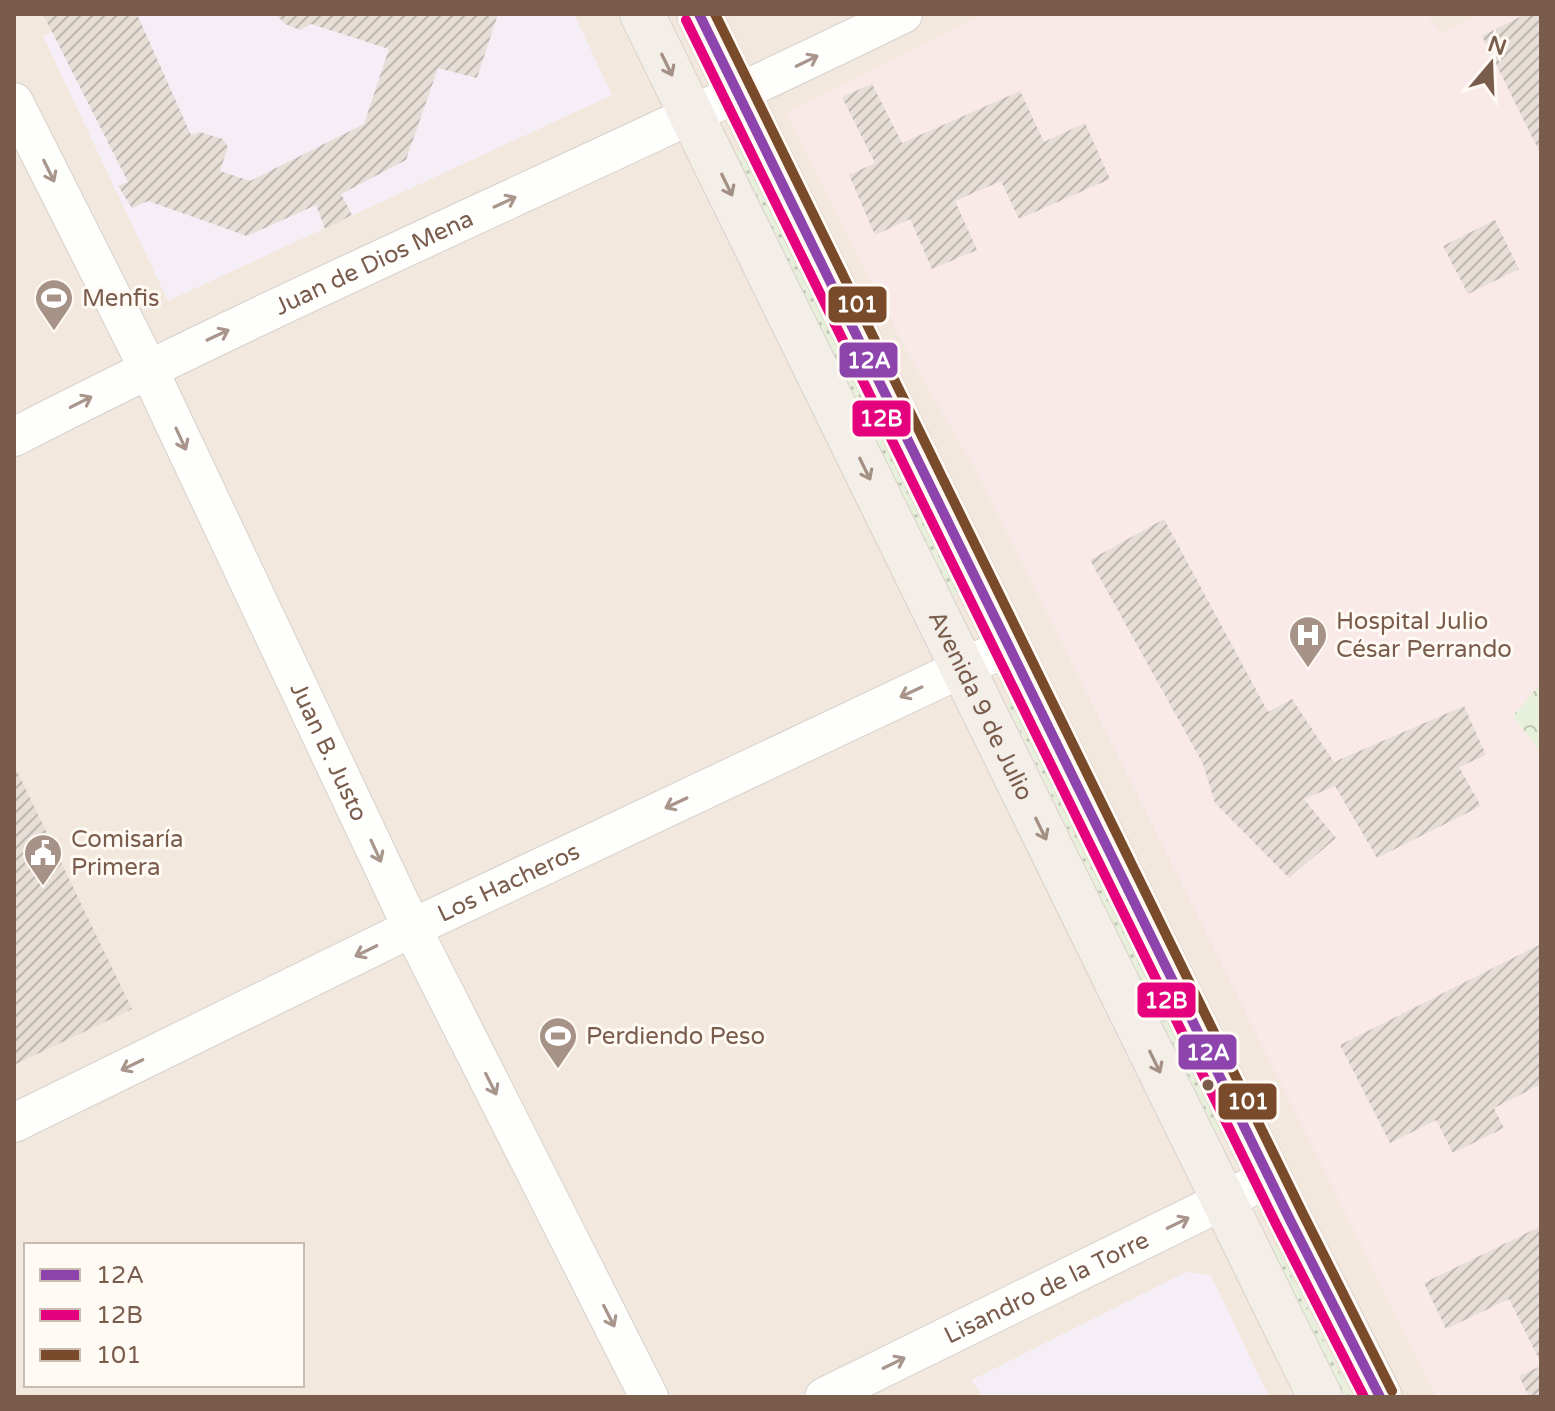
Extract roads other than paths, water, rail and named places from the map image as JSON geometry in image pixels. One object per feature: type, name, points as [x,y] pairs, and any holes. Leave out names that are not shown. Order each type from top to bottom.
[{"type":"main road","name":"Avenida 9 de Julio","points":[[642,14],[1320,1397]]},
{"type":"main road","name":"Avenida 9 de Julio","points":[[699,14],[1007,647],[1380,1397]]},
{"type":"street","name":"Juan de Dios Mena","points":[[14,437],[148,368],[737,96],[903,14]]},
{"type":"street","name":"Juan B. Justo","points":[[14,102],[148,368],[412,928],[649,1397]]},
{"type":"street","name":"Los Hacheros","points":[[14,1123],[412,928],[1007,647]]},
{"type":"street","name":"Lisandro de la Torre","points":[[824,1397],[1269,1178]]},
{"type":"place","name":"Menfis","points":[[54,332]]},
{"type":"place","name":"Hospital Julio César Perrando","points":[[1308,669]]},
{"type":"place","name":"Comisaría Primera","points":[[43,887]]},
{"type":"place","name":"Perdiendo Peso","points":[[558,1070]]}]
